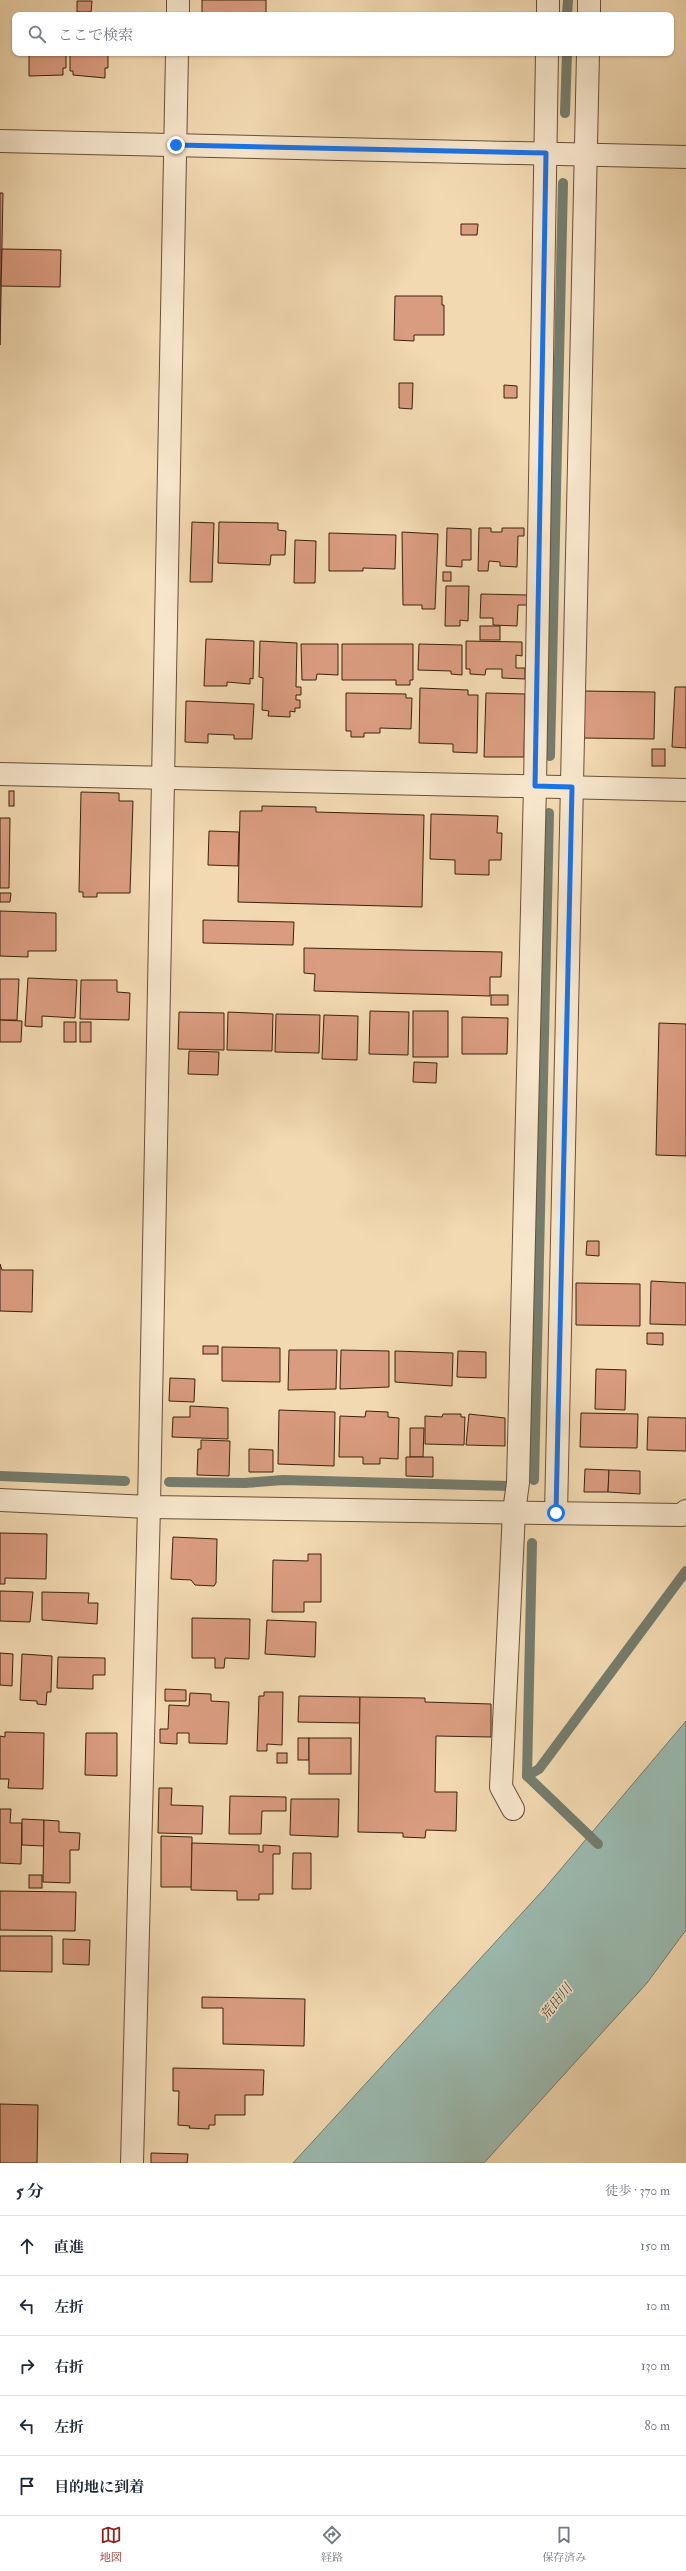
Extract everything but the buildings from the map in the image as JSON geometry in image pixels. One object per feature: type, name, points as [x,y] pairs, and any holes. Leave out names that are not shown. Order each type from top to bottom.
[{"type":"street","points":[[178,0],[178,12]]},
{"type":"street","points":[[548,0],[548,12]]},
{"type":"street","points":[[589,12],[590,0]]},
{"type":"street","points":[[132,2163],[149,1507],[178,56]]},
{"type":"street","points":[[513,1809],[501,1787],[514,1511],[518,1483],[535,786],[547,56]]},
{"type":"street","points":[[556,1513],[588,56]]},
{"type":"street","points":[[0,141],[686,156]]},
{"type":"street","points":[[0,774],[686,790]]},
{"type":"street","points":[[0,1500],[149,1507],[514,1511],[682,1515],[686,1511]]},
{"type":"water","name":"荒田川","points":[[686,1721],[686,1930],[647,1983],[484,2163],[293,2163],[544,1889]]},
{"type":"waterway","points":[[567,12],[568,0]]},
{"type":"waterway","points":[[565,113],[567,56]]},
{"type":"waterway","points":[[550,756],[563,183]]},
{"type":"waterway","points":[[534,1480],[549,813]]},
{"type":"waterway","points":[[0,1476],[125,1481]]},
{"type":"waterway","points":[[169,1482],[245,1483],[283,1480],[509,1486]]},
{"type":"waterway","points":[[532,1543],[527,1776],[598,1844]]},
{"type":"waterway","points":[[527,1776],[539,1769],[686,1571]]},
{"type":"route","points":[[176,145],[546,153],[535,786],[572,787],[556,1513]]}]
